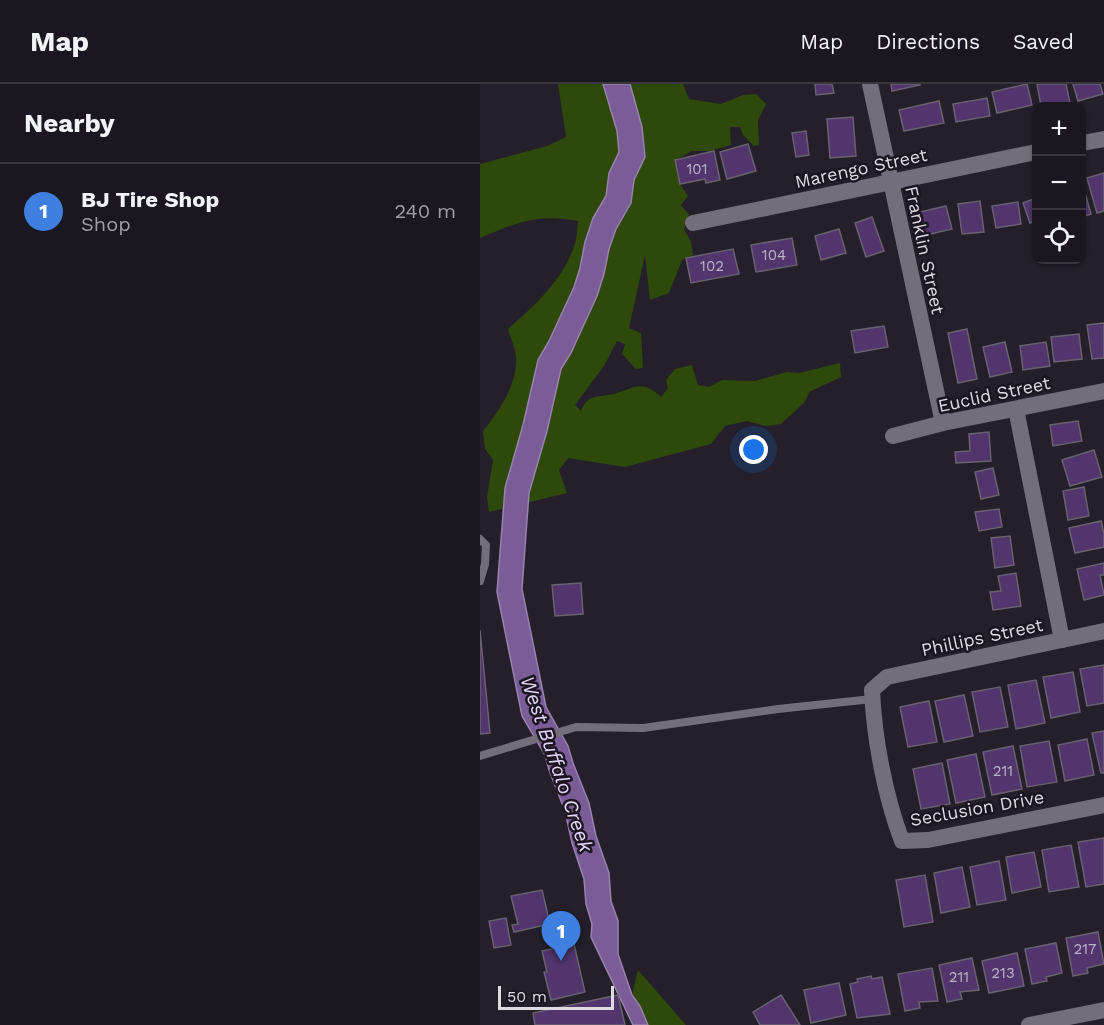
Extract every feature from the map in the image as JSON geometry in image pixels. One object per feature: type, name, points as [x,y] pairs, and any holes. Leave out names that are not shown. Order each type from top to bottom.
[{"type":"street","name":"Franklin Street","points":[[870,84],[944,423]]},
{"type":"street","points":[[1086,142],[1104,139]]},
{"type":"street","name":"Marengo Street","points":[[693,223],[1032,153]]},
{"type":"street","name":"Euclid Street","points":[[893,436],[944,423],[1104,391]]},
{"type":"street","points":[[1016,409],[1062,640]]},
{"type":"street","name":"Phillips Street","points":[[872,694],[887,677],[1104,631]]},
{"type":"street","name":"Seclusion Drive","points":[[872,694],[873,720],[894,819],[902,841],[928,840],[1104,805]]},
{"type":"street","points":[[1029,1025],[1104,1010]]},
{"type":"lane","points":[[480,539],[486,545],[485,564],[480,581]]},
{"type":"lane","points":[[480,756],[576,727],[643,728],[872,694]]},
{"type":"green space","points":[[558,84],[683,84],[689,99],[721,104],[743,95],[756,94],[766,104],[758,120],[759,145],[754,146],[743,135],[740,127],[730,127],[731,145],[709,151],[692,151],[675,160],[680,184],[688,196],[681,205],[689,215],[684,229],[691,242],[693,255],[682,260],[669,293],[650,300],[645,255],[629,328],[641,333],[643,368],[636,369],[622,354],[625,344],[617,341],[604,366],[575,405],[581,411],[586,402],[592,398],[641,386],[647,387],[661,397],[668,388],[666,380],[675,369],[692,365],[698,385],[709,387],[722,380],[755,381],[787,372],[799,373],[840,363],[841,377],[809,392],[805,402],[781,424],[766,426],[747,421],[725,426],[711,444],[625,467],[568,458],[559,470],[567,493],[489,512],[487,497],[493,460],[485,449],[483,431],[500,408],[513,380],[516,358],[508,329],[536,303],[562,272],[574,246],[578,221],[539,219],[516,224],[480,238],[480,164],[547,146],[566,137]]},
{"type":"green space","points":[[638,970],[686,1025],[648,1025],[640,1006],[632,995]]},
{"type":"water","name":"West Buffalo Creek","points":[[603,84],[630,84],[642,127],[645,157],[634,180],[631,203],[616,229],[609,249],[597,296],[571,353],[561,369],[547,431],[529,493],[522,589],[546,707],[568,746],[589,803],[596,836],[609,873],[611,901],[618,921],[618,954],[632,995],[640,1006],[648,1025],[633,1025],[591,937],[592,924],[586,904],[584,879],[572,843],[565,811],[545,755],[522,716],[497,592],[505,488],[538,360],[574,287],[593,218],[606,196],[609,173],[619,152],[617,131]]},
{"type":"building","points":[[815,84],[832,84],[834,93],[816,95]]},
{"type":"building","points":[[891,84],[920,84],[920,85],[892,91]]},
{"type":"building","points":[[1027,84],[1032,105],[997,113],[992,92]]},
{"type":"building","points":[[1037,84],[1066,84],[1070,102],[1040,102]]},
{"type":"building","points":[[1073,84],[1100,84],[1103,94],[1078,101]]},
{"type":"building","points":[[987,98],[990,116],[956,122],[953,104]]},
{"type":"building","points":[[939,101],[944,123],[904,131],[899,110]]},
{"type":"building","points":[[853,117],[856,156],[830,158],[827,119]]},
{"type":"building","points":[[806,131],[809,155],[796,157],[792,133]]},
{"type":"building","points":[[748,144],[756,171],[727,179],[720,152]]},
{"type":"building","points":[[714,151],[720,180],[706,183],[705,179],[680,184],[675,160]]},
{"type":"building","points":[[1104,173],[1104,211],[1097,213],[1087,178]]},
{"type":"building","points":[[1086,196],[1091,214],[1086,216]]},
{"type":"building","points":[[1032,200],[1032,222],[1030,223],[1023,203]]},
{"type":"building","points":[[980,201],[984,232],[962,234],[958,204]]},
{"type":"building","points":[[1018,202],[1021,224],[996,228],[992,206]]},
{"type":"building","points":[[946,206],[952,229],[922,236],[916,213]]},
{"type":"building","points":[[872,217],[884,251],[866,257],[855,223]]},
{"type":"building","points":[[839,229],[846,253],[821,260],[815,236]]},
{"type":"building","points":[[792,238],[797,265],[756,272],[751,245]]},
{"type":"building","points":[[733,249],[739,274],[691,283],[686,258]]},
{"type":"building","points":[[1104,323],[1104,358],[1092,359],[1087,325]]},
{"type":"building","points":[[884,326],[888,347],[855,353],[851,331]]},
{"type":"building","points":[[967,329],[977,379],[958,383],[948,333]]},
{"type":"building","points":[[1079,334],[1082,359],[1054,362],[1051,337]]},
{"type":"building","points":[[1005,342],[1012,372],[990,377],[983,347]]},
{"type":"building","points":[[1046,342],[1050,366],[1023,370],[1020,346]]},
{"type":"building","points":[[1078,421],[1082,441],[1053,446],[1050,425]]},
{"type":"building","points":[[989,432],[991,461],[956,463],[955,452],[970,451],[969,434]]},
{"type":"building","points":[[1094,450],[1102,477],[1070,486],[1062,460]]},
{"type":"building","points":[[993,468],[999,495],[981,499],[975,472]]},
{"type":"building","points":[[1084,487],[1089,516],[1068,520],[1063,491]]},
{"type":"building","points":[[999,509],[1002,527],[979,531],[975,512]]},
{"type":"building","points":[[1101,521],[1104,547],[1075,553],[1069,528]]},
{"type":"building","points":[[1010,536],[1014,565],[995,568],[991,538]]},
{"type":"building","points":[[1104,563],[1104,575],[1100,575],[1104,595],[1084,600],[1077,569]]},
{"type":"building","points":[[1016,573],[1021,606],[993,610],[990,592],[1001,591],[998,576]]},
{"type":"building","points":[[581,583],[583,614],[555,616],[552,585]]},
{"type":"building","points":[[480,630],[490,733],[480,734]]},
{"type":"building","points":[[1104,665],[1104,703],[1087,706],[1080,669]]},
{"type":"building","points":[[1073,672],[1080,712],[1051,718],[1043,677]]},
{"type":"building","points":[[1036,680],[1045,723],[1016,729],[1008,685]]},
{"type":"building","points":[[1000,687],[1008,727],[980,732],[972,692]]},
{"type":"building","points":[[964,695],[973,736],[944,742],[935,701]]},
{"type":"building","points":[[929,701],[937,742],[908,747],[900,707]]},
{"type":"building","points":[[1104,731],[1104,773],[1101,773],[1092,733]]},
{"type":"building","points":[[1087,739],[1094,775],[1065,781],[1058,745]]},
{"type":"building","points":[[1049,741],[1057,782],[1027,787],[1020,746]]},
{"type":"building","points":[[1013,746],[1022,789],[992,795],[983,752]]},
{"type":"building","points":[[976,754],[985,797],[956,803],[947,760]]},
{"type":"building","points":[[942,763],[950,804],[921,809],[913,769]]},
{"type":"building","points":[[1104,838],[1104,884],[1086,887],[1078,842]]},
{"type":"building","points":[[1071,845],[1079,887],[1049,892],[1042,850]]},
{"type":"building","points":[[1034,852],[1041,887],[1012,893],[1006,857]]},
{"type":"building","points":[[999,861],[1006,900],[977,905],[970,867]]},
{"type":"building","points":[[962,867],[970,907],[941,913],[934,873]]},
{"type":"building","points":[[925,875],[933,922],[904,927],[896,880]]},
{"type":"building","points":[[542,890],[550,924],[514,932],[512,925],[518,924],[511,896]]},
{"type":"building","points":[[506,918],[511,945],[494,948],[489,921]]},
{"type":"building","points":[[1098,932],[1104,964],[1087,968],[1088,973],[1073,976],[1066,938]]},
{"type":"building","points":[[1056,943],[1062,973],[1046,977],[1047,981],[1032,984],[1025,949]]},
{"type":"building","points":[[574,944],[585,992],[551,1000],[544,972],[547,972],[542,951]]},
{"type":"building","points":[[1017,953],[1024,986],[989,993],[982,961]]},
{"type":"building","points":[[972,958],[979,990],[960,992],[962,999],[947,1002],[939,965]]},
{"type":"building","points":[[932,968],[938,1001],[919,1002],[920,1008],[905,1011],[898,974]]},
{"type":"building","points":[[871,976],[872,979],[882,977],[890,1014],[857,1018],[850,984],[858,982],[857,979]]},
{"type":"building","points":[[839,983],[846,1015],[811,1023],[804,990]]},
{"type":"building","points":[[618,995],[625,1025],[535,1025],[533,1013]]},
{"type":"building","points":[[781,995],[800,1025],[760,1025],[753,1012]]},
{"type":"place","name":"BJ Tire Shop","points":[[561,961]]}]
